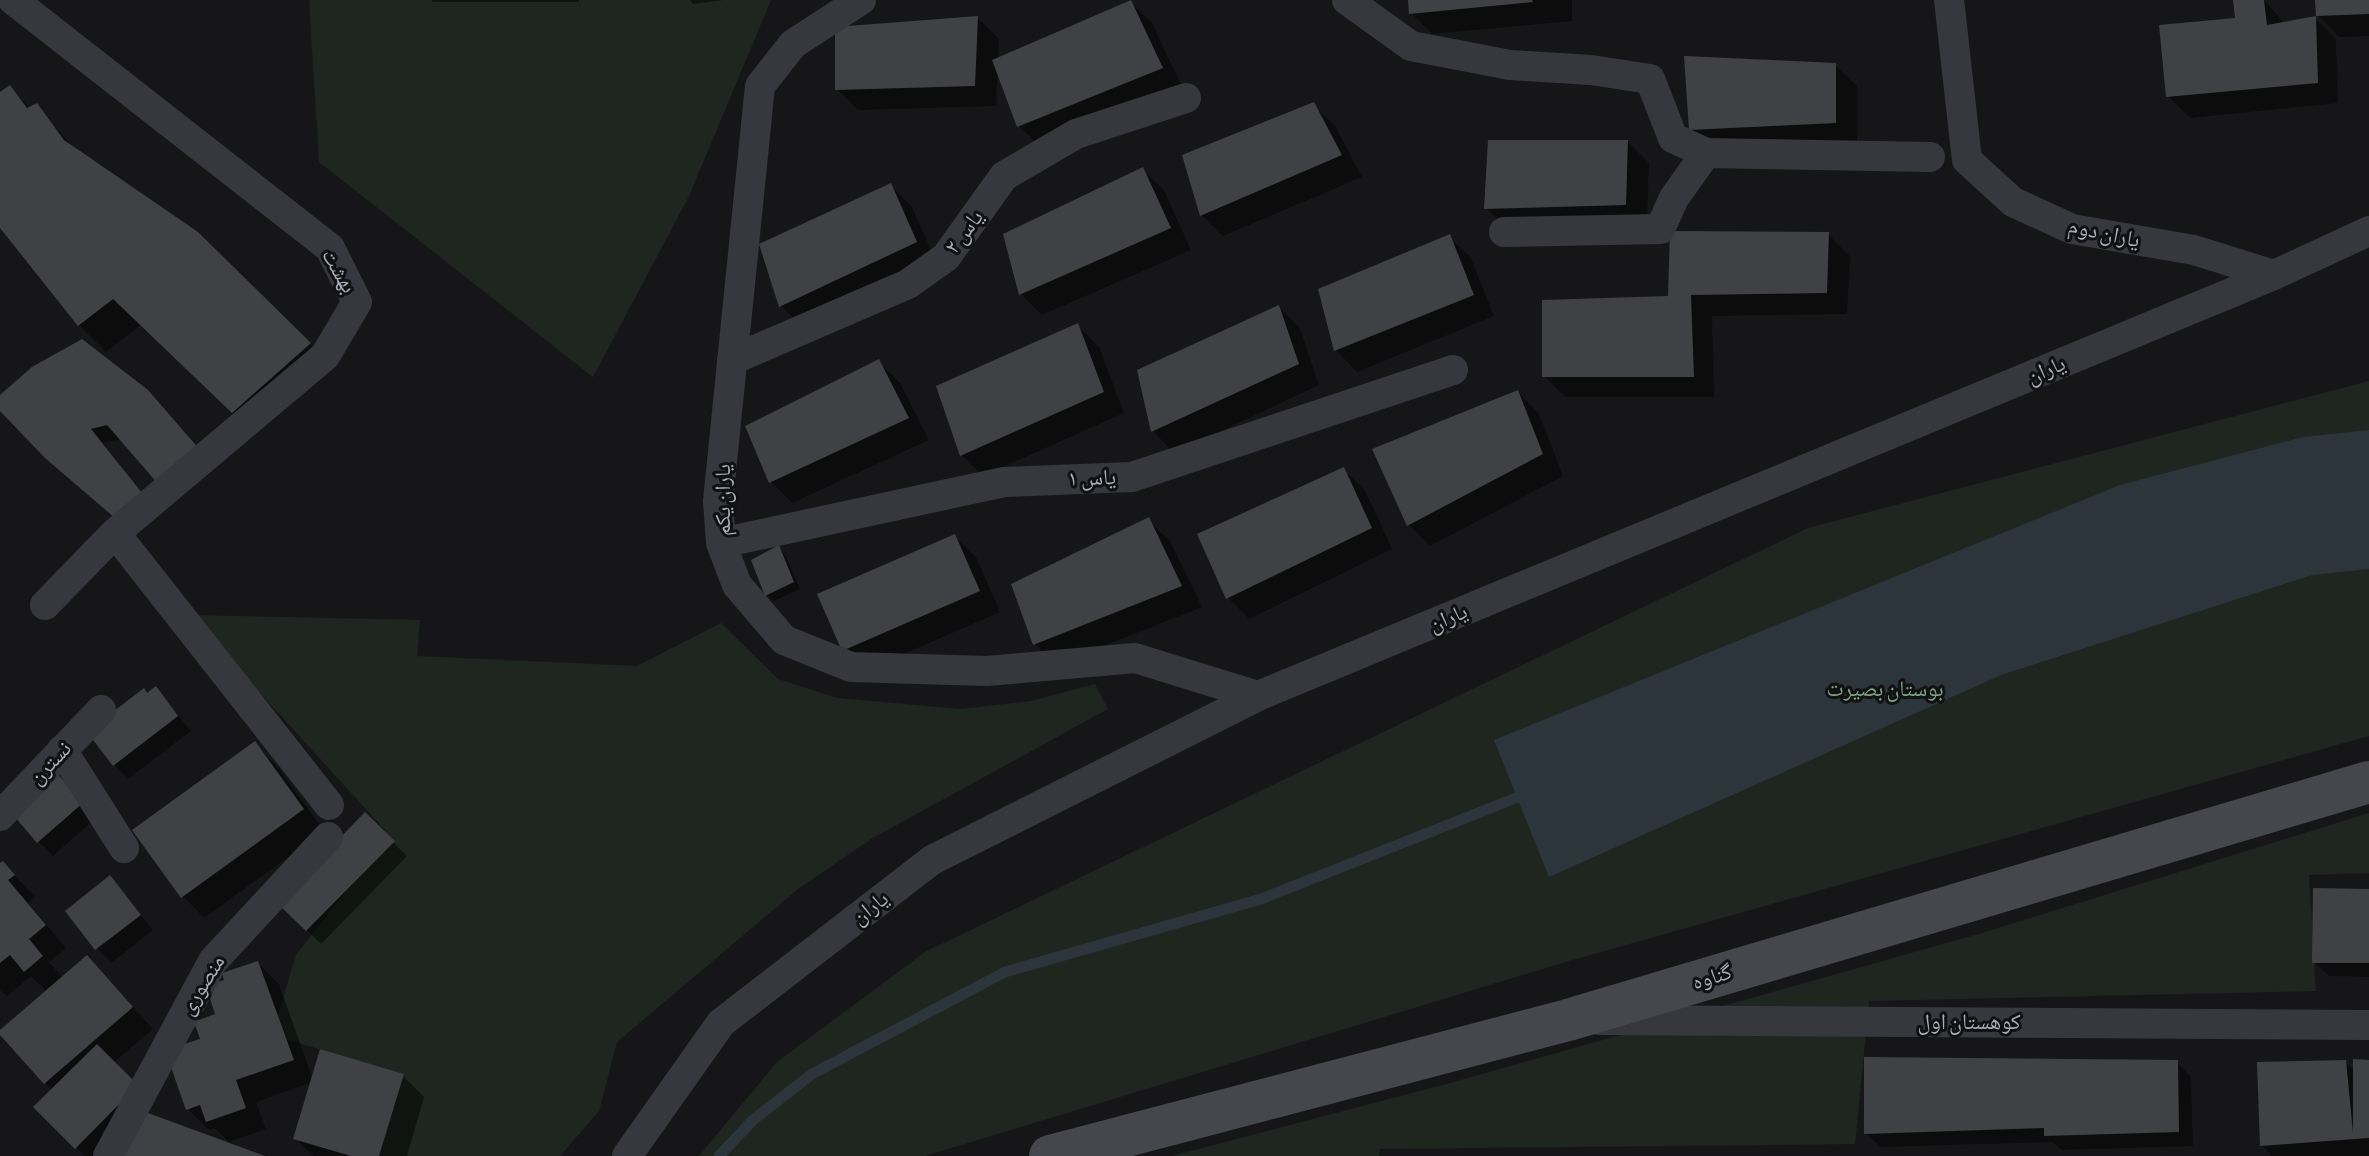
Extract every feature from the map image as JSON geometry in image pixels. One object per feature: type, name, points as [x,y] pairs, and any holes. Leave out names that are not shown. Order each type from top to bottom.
[{"type":"main road","name":"گناوه","points":[[1050,1156],[1568,1020],[2369,782]]},
{"type":"street","name":"بهشت","points":[[13,0],[330,248],[357,302],[325,356],[115,533],[45,605]]},
{"type":"street","name":"یاران یکم","points":[[861,0],[793,44],[760,86],[718,501],[721,543],[737,585],[784,640],[851,667],[987,671],[1135,658],[1258,696]]},
{"type":"street","points":[[1347,0],[1411,46],[1510,65],[1591,70],[1650,79],[1673,138],[1706,153],[1930,157]]},
{"type":"street","name":"یاران دوم","points":[[1949,0],[1967,160],[2013,202],[2072,229],[2194,250],[2274,275]]},
{"type":"street","name":"یاس ۲","points":[[732,360],[908,284],[946,257],[1004,176],[1064,141],[1186,98]]},
{"type":"street","points":[[1504,232],[1660,229],[1674,198],[1706,153]]},
{"type":"street","name":"یاران","points":[[627,1156],[721,1023],[932,860],[1258,696],[2274,275],[2369,231]]},
{"type":"street","name":"یاس ۱","points":[[721,543],[1004,482],[1132,477],[1453,370]]},
{"type":"street","points":[[115,533],[329,805]]},
{"type":"street","name":"نسترن","points":[[0,816],[101,710]]},
{"type":"street","points":[[62,750],[124,848]]},
{"type":"street","name":"منصوری","points":[[108,1156],[213,961],[328,837]]},
{"type":"street","name":"کوهستان اول","points":[[1568,1020],[2369,1025]]},
{"type":"green space","points":[[309,0],[771,0],[689,196],[593,377],[319,162]]},
{"type":"green space","name":"بوستان بصیرت","points":[[2369,381],[2369,736],[1569,961],[925,1156],[699,1156],[777,1062],[925,952],[1808,528]]},
{"type":"green space","points":[[189,615],[420,620],[417,656],[637,666],[721,623],[778,679],[837,698],[961,709],[1031,701],[1095,684],[1108,709],[871,839],[798,889],[617,1042],[599,1111],[560,1156],[379,1156],[404,1074],[272,1035],[296,955],[349,887],[394,840]]},
{"type":"green space","points":[[2369,813],[2369,873],[2309,875],[2316,991],[1869,1001],[1855,1144],[1380,1149],[1379,1156],[1172,1156],[1450,1083],[1982,933]]},
{"type":"shaded area","points":[[2369,430],[2369,569],[2312,575],[2001,675],[1549,877],[1494,740],[2120,485],[2303,437]]},
{"type":"building","points":[[1131,0],[1163,68],[1017,127],[992,60]]},
{"type":"building","points":[[1408,0],[1532,0],[1533,2],[1409,14]]},
{"type":"building","points":[[2233,0],[2264,0],[2267,25],[2316,16],[2318,83],[2166,97],[2159,25],[2235,18]]},
{"type":"building","points":[[2315,0],[2369,0],[2369,14],[2316,16]]},
{"type":"building","points":[[978,16],[975,86],[835,90],[835,27]]},
{"type":"building","points":[[1684,56],[1836,63],[1836,123],[1689,130]]},
{"type":"building","points":[[10,85],[27,108],[37,103],[64,140],[198,232],[311,343],[232,413],[113,299],[78,326],[0,228],[0,92]]},
{"type":"building","points":[[1314,102],[1342,155],[1200,216],[1182,155]]},
{"type":"building","points":[[1488,140],[1628,140],[1626,205],[1484,209]]},
{"type":"building","points":[[1143,167],[1171,228],[1019,295],[1003,234]]},
{"type":"building","points":[[891,183],[917,242],[779,307],[759,244]]},
{"type":"building","points":[[1670,231],[1829,232],[1827,293],[1691,295],[1694,377],[1542,377],[1542,300],[1668,296]]},
{"type":"building","points":[[1450,234],[1474,295],[1334,351],[1318,289]]},
{"type":"building","points":[[1279,305],[1299,364],[1151,432],[1137,370]]},
{"type":"building","points":[[1078,323],[1104,392],[960,456],[936,386]]},
{"type":"building","points":[[82,339],[148,390],[200,450],[159,485],[107,425],[91,429],[143,494],[115,518],[45,458],[0,411],[0,395],[32,367]]},
{"type":"building","points":[[879,359],[909,418],[769,483],[745,426]]},
{"type":"building","points":[[1518,390],[1543,454],[1407,526],[1372,449]]},
{"type":"building","points":[[1344,467],[1372,528],[1226,599],[1197,534]]},
{"type":"building","points":[[1149,517],[1182,586],[1033,645],[1011,584]]},
{"type":"building","points":[[955,534],[980,591],[842,651],[817,594]]},
{"type":"building","points":[[779,545],[794,582],[765,596],[751,560]]},
{"type":"building","points":[[156,686],[178,716],[113,766],[87,732],[144,688],[147,693]]},
{"type":"building","points":[[255,741],[304,809],[181,898],[132,830]]},
{"type":"building","points":[[55,771],[83,803],[37,843],[9,810]]},
{"type":"building","points":[[365,812],[395,841],[306,931],[277,903]]},
{"type":"building","points":[[3,861],[15,875],[8,880],[46,925],[29,939],[43,956],[24,972],[10,955],[0,963],[0,863]]},
{"type":"building","points":[[110,875],[141,915],[95,950],[65,911]]},
{"type":"building","points":[[2313,888],[2369,889],[2369,963],[2312,963]]},
{"type":"building","points":[[87,955],[133,1007],[44,1084],[0,1035],[0,1030]]},
{"type":"building","points":[[258,961],[294,1060],[236,1080],[246,1108],[206,1122],[200,1105],[186,1110],[165,1050],[200,1039],[194,1022],[215,1014],[206,986],[224,980],[222,973]]},
{"type":"building","points":[[97,1044],[138,1085],[75,1149],[33,1107]]},
{"type":"building","points":[[320,1049],[404,1074],[379,1156],[351,1156],[293,1139]]},
{"type":"building","points":[[1864,1057],[2178,1060],[2179,1132],[2044,1136],[2044,1128],[1864,1134]]},
{"type":"building","points":[[2353,1059],[2369,1060],[2369,1138],[2260,1146],[2257,1062],[2346,1060],[2353,1133]]},
{"type":"building","points":[[137,1109],[265,1156],[119,1156]]},
{"type":"waterway","points":[[719,1156],[753,1120],[812,1074],[1005,972],[1261,899],[1531,792]]}]
